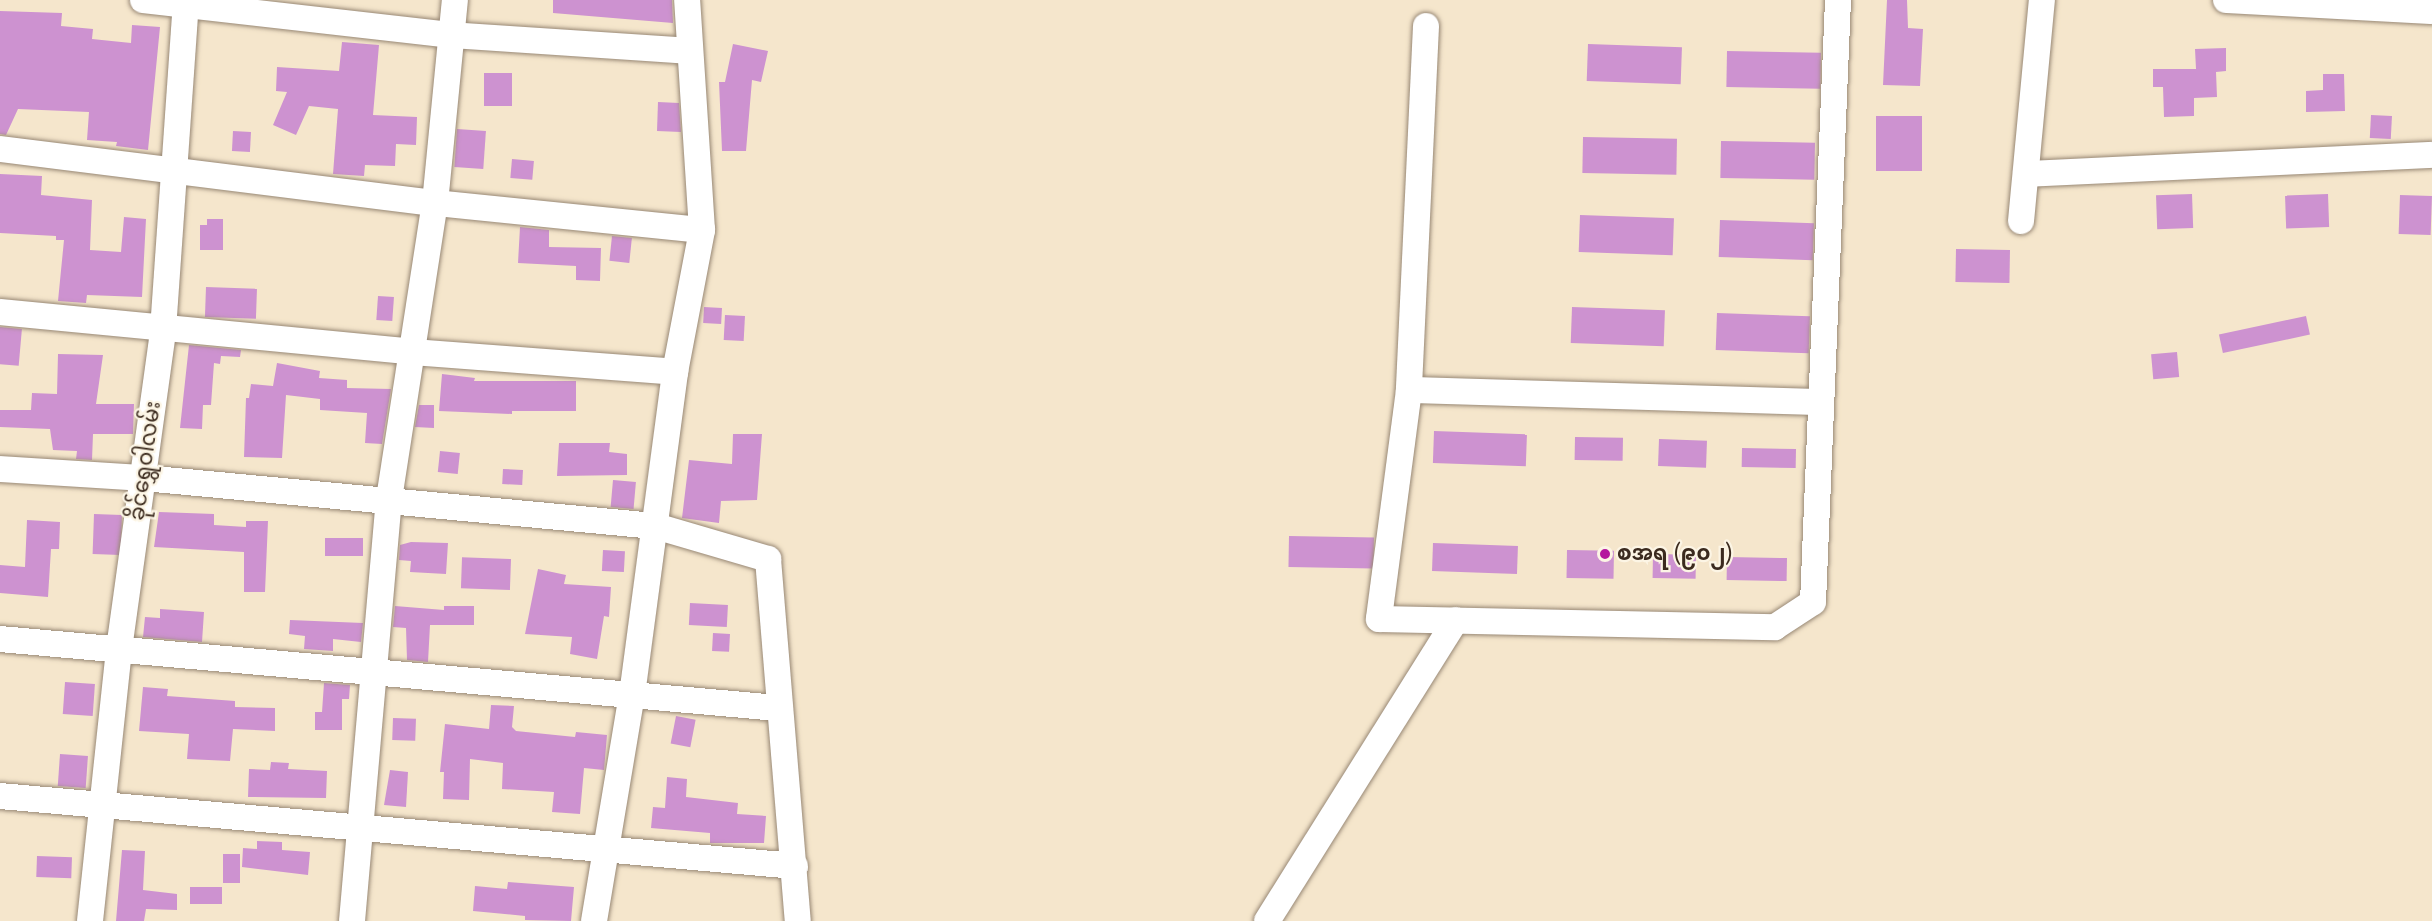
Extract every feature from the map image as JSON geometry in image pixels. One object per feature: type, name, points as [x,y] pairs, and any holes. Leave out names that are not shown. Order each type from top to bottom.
[{"type":"street","points":[[143,0],[185,2],[450,34],[689,51]]},
{"type":"street","points":[[352,921],[362,828],[389,499],[435,203],[455,0]]},
{"type":"street","points":[[594,921],[632,695],[675,372],[702,230],[687,0]]},
{"type":"street","points":[[1426,26],[1409,390],[1379,619],[1775,627],[1813,602],[1838,0]]},
{"type":"street","points":[[2021,221],[2042,0]]},
{"type":"street","points":[[2226,0],[2432,11]]},
{"type":"street","name":"ခိုင်ရွှေဝါလမ်း","points":[[90,921],[119,650],[163,330],[185,2]]},
{"type":"street","points":[[0,148],[173,168],[435,203],[702,230]]},
{"type":"street","points":[[2026,174],[2432,155]]},
{"type":"street","points":[[0,312],[163,330],[675,372]]},
{"type":"street","points":[[1409,390],[1821,402]]},
{"type":"street","points":[[0,469],[144,478],[389,499],[655,526],[768,559],[778,708],[795,866],[798,921]]},
{"type":"street","points":[[1267,921],[1456,620]]},
{"type":"street","points":[[0,639],[778,708]]},
{"type":"street","points":[[0,796],[795,866]]},
{"type":"building","points":[[553,0],[672,0],[673,23],[553,13]]},
{"type":"building","points":[[1887,0],[1907,0],[1908,28],[1923,29],[1920,86],[1883,85]]},
{"type":"building","points":[[0,11],[62,13],[61,26],[93,29],[92,39],[131,43],[132,25],[160,27],[148,150],[116,146],[117,142],[87,140],[89,112],[18,109],[6,135],[0,134]]},
{"type":"building","points":[[342,42],[379,45],[373,115],[417,117],[416,145],[396,144],[395,166],[365,165],[364,176],[333,174],[338,109],[309,106],[296,135],[273,125],[287,92],[276,91],[277,67],[339,71]]},
{"type":"building","points":[[733,44],[768,51],[761,82],[752,80],[746,151],[722,151],[719,82],[725,82]]},
{"type":"building","points":[[1588,44],[1682,47],[1681,84],[1587,81]]},
{"type":"building","points":[[2226,48],[2226,71],[2216,72],[2217,97],[2194,98],[2194,116],[2164,117],[2163,87],[2153,87],[2153,69],[2196,69],[2195,49]]},
{"type":"building","points":[[1727,51],[1821,53],[1820,89],[1726,87]]},
{"type":"building","points":[[484,73],[512,73],[512,106],[484,106]]},
{"type":"building","points":[[2323,74],[2344,74],[2345,111],[2306,112],[2306,91],[2323,90]]},
{"type":"building","points":[[658,102],[679,103],[681,132],[657,131]]},
{"type":"building","points":[[2371,115],[2392,116],[2391,139],[2370,138]]},
{"type":"building","points":[[1876,116],[1922,116],[1922,171],[1876,171]]},
{"type":"building","points":[[457,129],[486,131],[483,169],[454,167]]},
{"type":"building","points":[[233,131],[251,132],[250,152],[232,151]]},
{"type":"building","points":[[1583,137],[1677,139],[1676,175],[1582,173]]},
{"type":"building","points":[[1721,141],[1815,143],[1814,180],[1720,178]]},
{"type":"building","points":[[512,159],[534,161],[532,180],[510,178]]},
{"type":"building","points":[[0,174],[42,176],[41,195],[92,200],[90,250],[121,252],[124,217],[146,219],[142,297],[87,295],[86,303],[58,301],[64,240],[56,240],[56,236],[0,233]]},
{"type":"building","points":[[2192,194],[2193,228],[2157,229],[2156,195]]},
{"type":"building","points":[[2328,194],[2329,227],[2286,228],[2285,196]]},
{"type":"building","points":[[2400,195],[2432,196],[2431,235],[2399,234]]},
{"type":"building","points":[[1580,215],[1674,218],[1673,255],[1579,252]]},
{"type":"building","points":[[207,219],[223,219],[223,250],[200,250],[200,225],[207,225]]},
{"type":"building","points":[[1720,220],[1814,223],[1813,260],[1719,257]]},
{"type":"building","points":[[520,227],[549,230],[549,247],[601,248],[600,281],[576,280],[576,266],[518,263]]},
{"type":"building","points":[[612,236],[632,238],[629,263],[609,261]]},
{"type":"building","points":[[1956,249],[2010,250],[2009,283],[1955,282]]},
{"type":"building","points":[[206,287],[257,289],[256,319],[205,317]]},
{"type":"building","points":[[378,296],[394,297],[392,321],[376,320]]},
{"type":"building","points":[[704,307],[722,308],[721,324],[703,323]]},
{"type":"building","points":[[1572,307],[1665,310],[1664,346],[1571,343]]},
{"type":"building","points":[[1717,313],[1810,316],[1809,353],[1716,350]]},
{"type":"building","points":[[725,315],[745,316],[744,341],[724,340]]},
{"type":"building","points":[[2306,316],[2310,335],[2223,353],[2219,335]]},
{"type":"building","points":[[0,327],[22,329],[19,366],[0,364]]},
{"type":"building","points":[[189,345],[241,350],[240,357],[221,356],[220,364],[214,363],[211,405],[203,405],[202,429],[180,428]]},
{"type":"building","points":[[2177,352],[2179,377],[2153,379],[2151,354]]},
{"type":"building","points":[[58,354],[103,355],[96,404],[134,404],[133,434],[93,434],[92,460],[76,459],[77,451],[53,450],[50,429],[0,427],[0,410],[31,410],[32,393],[57,394]]},
{"type":"building","points":[[277,363],[320,371],[319,378],[347,380],[347,388],[391,389],[382,444],[365,443],[367,413],[320,410],[320,399],[286,395],[282,458],[244,457],[246,398],[249,398],[251,384],[273,386]]},
{"type":"building","points":[[442,374],[475,378],[474,381],[576,381],[576,411],[512,411],[512,414],[439,411]]},
{"type":"building","points":[[419,405],[434,405],[434,428],[415,427]]},
{"type":"building","points":[[1434,431],[1527,434],[1526,466],[1433,463]]},
{"type":"building","points":[[733,434],[762,434],[757,500],[721,501],[719,523],[682,518],[689,460],[732,464]]},
{"type":"building","points":[[1575,437],[1623,438],[1623,461],[1575,460]]},
{"type":"building","points":[[1659,439],[1707,441],[1706,468],[1658,466]]},
{"type":"building","points":[[559,443],[610,443],[609,452],[627,454],[627,475],[557,476]]},
{"type":"building","points":[[1742,448],[1796,449],[1796,468],[1742,467]]},
{"type":"building","points":[[440,451],[460,453],[458,474],[438,472]]},
{"type":"building","points":[[503,469],[523,470],[522,485],[502,484]]},
{"type":"building","points":[[613,480],[636,482],[634,509],[611,507]]},
{"type":"building","points":[[159,512],[214,514],[214,525],[246,527],[246,521],[268,521],[265,592],[244,592],[244,552],[154,547]]},
{"type":"building","points":[[94,514],[122,515],[121,555],[93,554]]},
{"type":"building","points":[[27,520],[60,522],[59,549],[51,549],[48,597],[0,593],[0,565],[25,567]]},
{"type":"building","points":[[1289,536],[1374,537],[1373,568],[1288,567]]},
{"type":"building","points":[[325,538],[363,538],[363,556],[325,556]]},
{"type":"building","points":[[411,542],[448,543],[446,574],[410,572],[411,561],[399,560],[400,545]]},
{"type":"building","points":[[1433,543],[1518,546],[1517,574],[1432,571]]},
{"type":"building","points":[[603,550],[625,551],[624,572],[602,571]]},
{"type":"building","points":[[1567,550],[1614,551],[1614,579],[1567,578]]},
{"type":"building","points":[[1653,554],[1696,555],[1696,579],[1653,578]]},
{"type":"building","points":[[462,557],[511,559],[510,590],[461,588]]},
{"type":"building","points":[[1727,557],[1787,558],[1787,581],[1727,580]]},
{"type":"building","points":[[538,569],[566,575],[564,584],[611,587],[609,617],[604,616],[597,659],[570,654],[572,637],[525,634]]},
{"type":"building","points":[[690,603],[728,605],[727,627],[689,625]]},
{"type":"building","points":[[395,606],[444,610],[444,606],[474,606],[474,625],[430,625],[428,662],[407,660],[406,628],[393,627]]},
{"type":"building","points":[[160,609],[204,612],[202,642],[143,637],[145,617],[160,618]]},
{"type":"building","points":[[290,620],[363,623],[361,642],[333,639],[333,651],[304,649],[305,636],[289,634]]},
{"type":"building","points":[[713,633],[730,634],[729,652],[712,651]]},
{"type":"building","points":[[65,682],[95,684],[93,716],[63,714]]},
{"type":"building","points":[[324,683],[350,685],[349,699],[342,699],[342,730],[315,730],[315,712],[322,712]]},
{"type":"building","points":[[143,687],[168,689],[167,696],[235,701],[235,707],[275,708],[275,731],[233,729],[230,761],[187,759],[189,734],[139,731]]},
{"type":"building","points":[[491,705],[514,706],[512,727],[516,731],[575,737],[576,732],[607,735],[604,770],[584,768],[580,814],[552,812],[554,792],[502,789],[503,763],[470,759],[469,800],[443,799],[444,772],[440,772],[445,724],[489,729]]},
{"type":"building","points":[[676,716],[696,720],[690,747],[671,743]]},
{"type":"building","points":[[393,718],[416,719],[415,741],[392,740]]},
{"type":"building","points":[[60,754],[88,756],[86,788],[58,786]]},
{"type":"building","points":[[271,762],[289,763],[288,769],[327,771],[326,798],[248,797],[249,769],[270,770]]},
{"type":"building","points":[[390,770],[408,772],[406,807],[384,805]]},
{"type":"building","points":[[667,777],[687,779],[686,797],[738,803],[737,814],[766,816],[764,843],[710,843],[710,833],[651,828],[653,807],[665,808]]},
{"type":"building","points":[[257,841],[282,842],[282,850],[310,852],[308,875],[242,867],[243,848],[257,849]]},
{"type":"building","points":[[122,850],[145,851],[143,890],[177,894],[177,910],[146,909],[144,921],[116,921]]},
{"type":"building","points":[[223,854],[240,854],[240,883],[223,883]]},
{"type":"building","points":[[37,856],[72,857],[71,878],[36,877]]},
{"type":"building","points":[[508,882],[574,887],[571,921],[525,920],[525,916],[473,911],[475,886],[507,889]]},
{"type":"building","points":[[190,887],[222,887],[222,904],[190,904]]},
{"type":"place","name":"စအရ (၉၀၂)","points":[[1605,554]]}]
